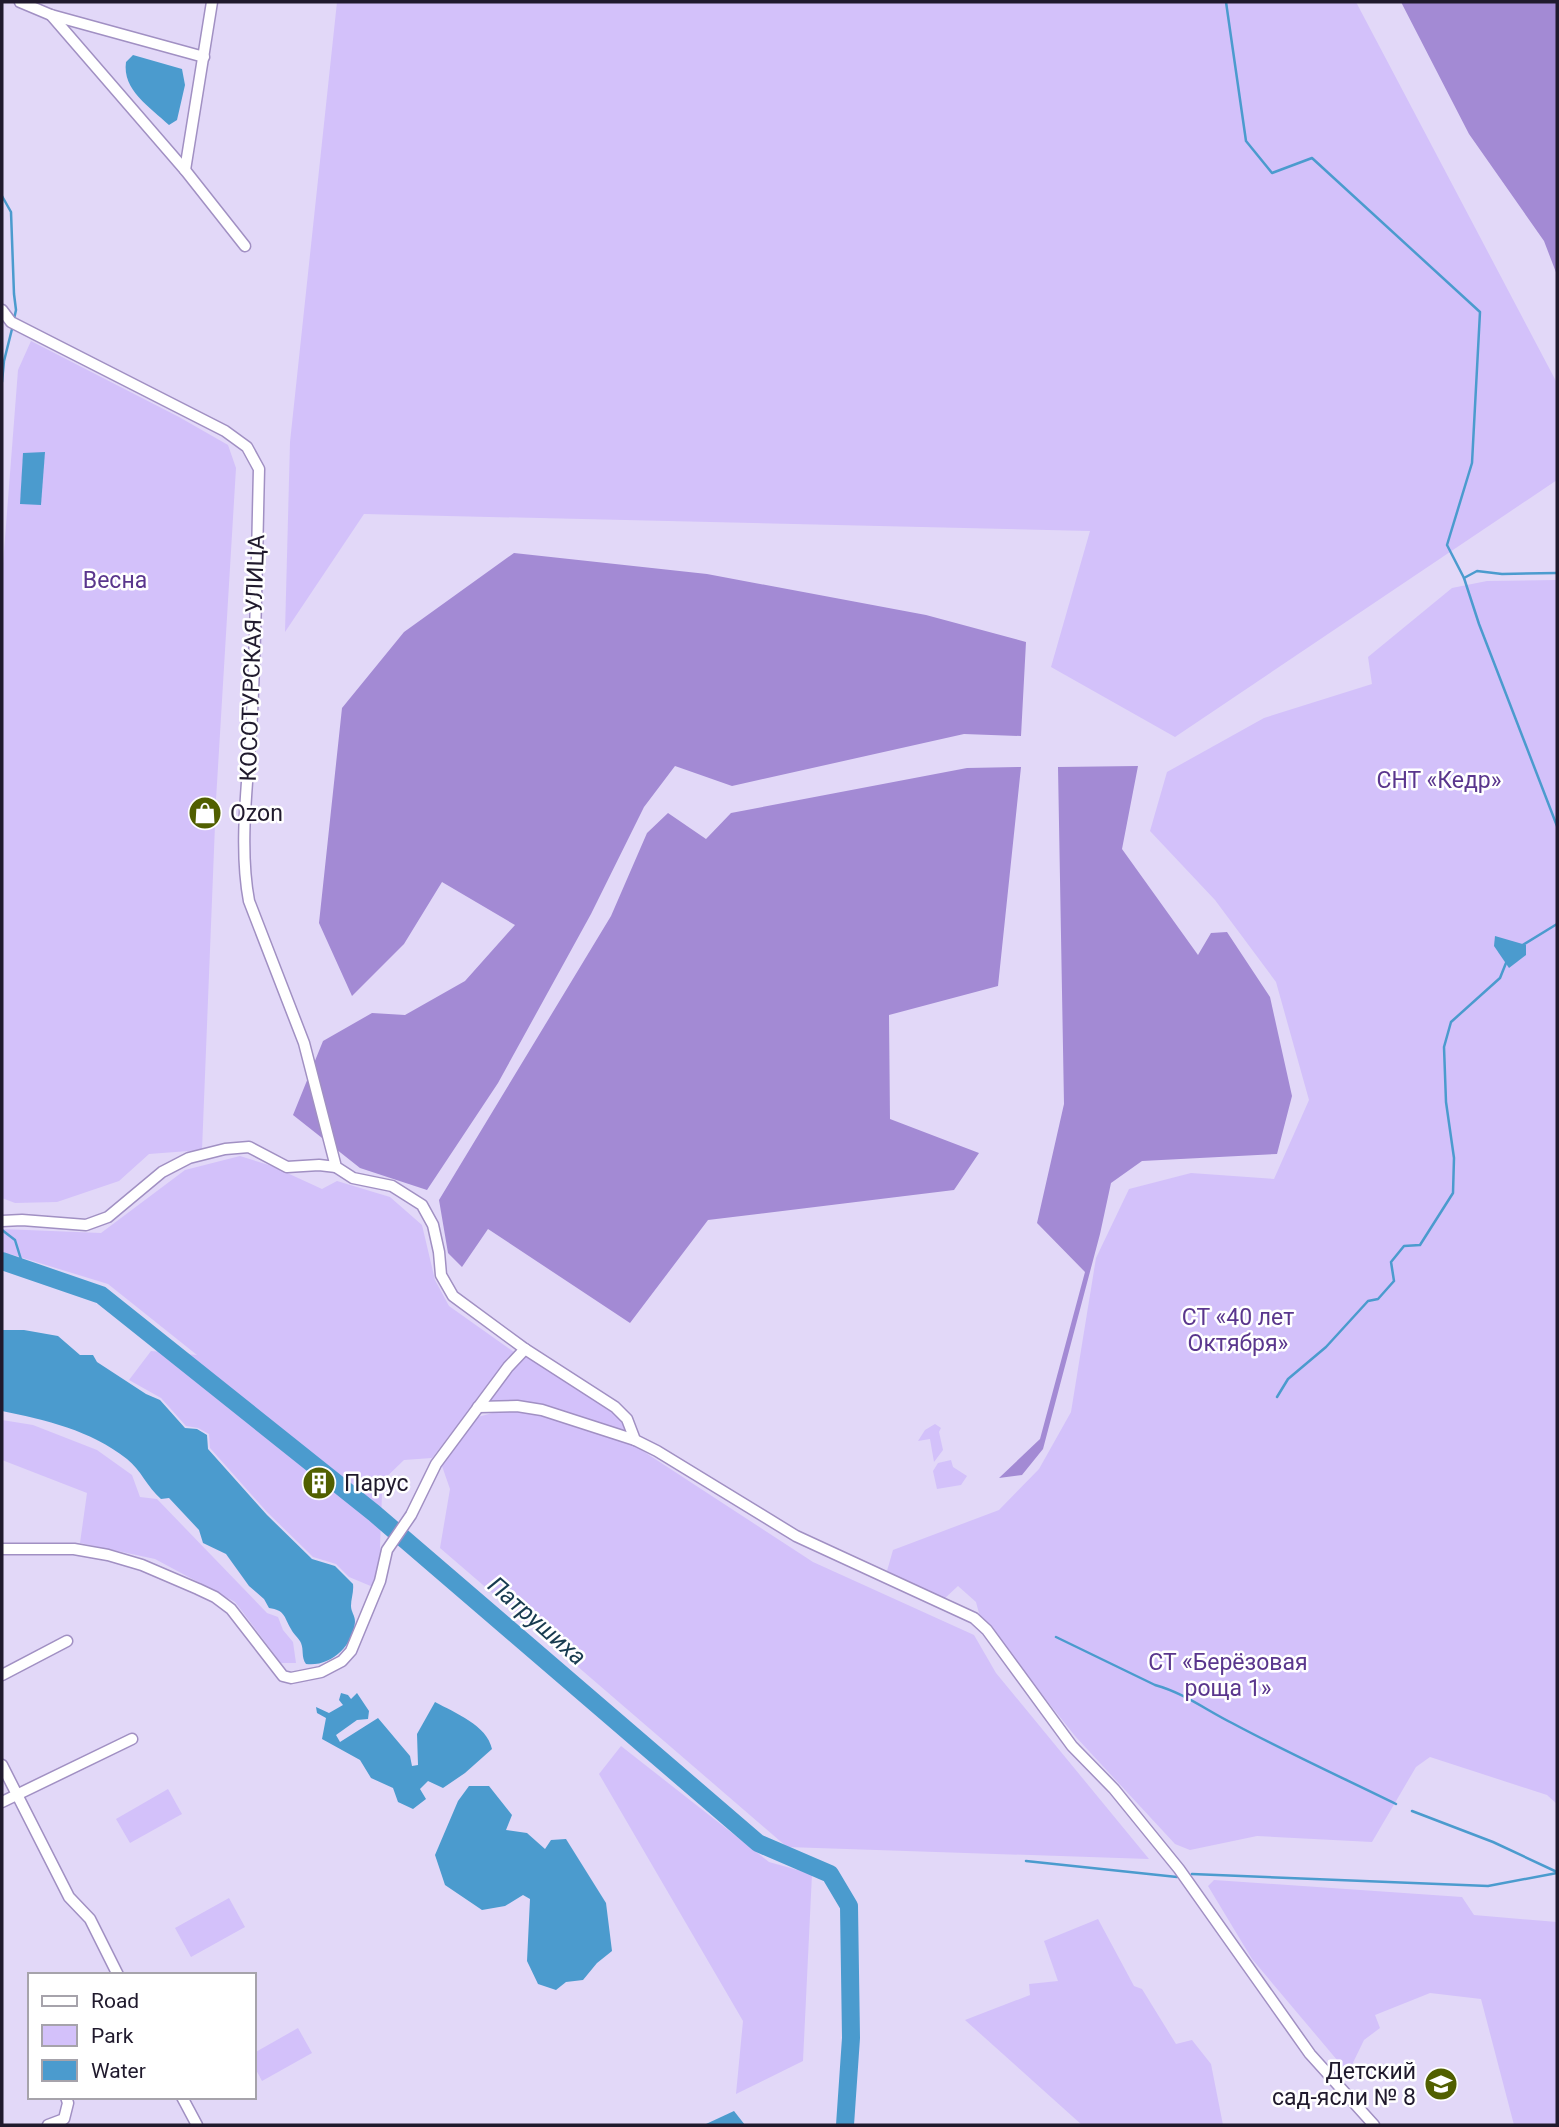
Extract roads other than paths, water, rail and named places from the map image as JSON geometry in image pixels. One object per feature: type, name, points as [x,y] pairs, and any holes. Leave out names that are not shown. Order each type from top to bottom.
[{"type":"street","points":[[20,2],[51,15],[204,57]]},
{"type":"street","points":[[185,170],[212,2]]},
{"type":"street","points":[[51,15],[185,170],[245,246]]},
{"type":"street","name":"КОСОТУРСКАЯ УЛИЦА","points":[[2,310],[11,322],[225,431],[247,447],[259,468],[245,882],[249,901],[304,1043],[336,1167]]},
{"type":"street","points":[[2,1221],[22,1220],[86,1226],[108,1217],[162,1172],[189,1158],[248,1147],[287,1167],[336,1167],[353,1178],[392,1186],[422,1205],[433,1225],[441,1275],[453,1296],[525,1349],[615,1407],[626,1419],[635,1440]]},
{"type":"street","points":[[2,1549],[74,1549],[142,1565],[215,1597],[231,1609],[283,1676],[291,1678],[321,1672],[342,1661],[351,1651],[380,1581],[387,1550],[403,1527],[436,1464],[508,1367],[525,1349]]},
{"type":"street","points":[[478,1407],[517,1406],[542,1410],[635,1440],[796,1536],[974,1618],[987,1630],[1072,1746],[1114,1789],[1180,1869],[1310,2054],[1374,2125]]},
{"type":"street","points":[[2,1675],[67,1641]]},
{"type":"street","points":[[2,1802],[132,1739]]},
{"type":"street","points":[[2,1765],[69,1897],[90,1919],[117,1973]]},
{"type":"street","points":[[48,2125],[64,2119],[67,2099]]},
{"type":"street","points":[[183,2099],[197,2125]]},
{"type":"water","points":[[133,55],[182,69],[185,85],[177,120],[169,125],[146,105],[128,81],[126,62]]},
{"type":"water","points":[[45,452],[41,505],[20,504],[23,453]]},
{"type":"water","points":[[1495,936],[1526,945],[1526,955],[1509,968],[1494,946]]},
{"type":"water","points":[[2,1330],[24,1330],[58,1336],[80,1355],[93,1355],[97,1362],[160,1400],[185,1428],[197,1429],[207,1435],[208,1449],[267,1515],[312,1559],[335,1566],[353,1584],[351,1606],[355,1620],[345,1647],[324,1662],[306,1664],[301,1643],[283,1615],[278,1610],[269,1608],[226,1554],[203,1543],[199,1530],[169,1498],[161,1499],[127,1459],[83,1433],[51,1422],[2,1411]]},
{"type":"water","points":[[341,1693],[351,1699],[357,1693],[369,1711],[368,1719],[357,1720],[336,1735],[340,1742],[378,1718],[410,1756],[412,1766],[418,1765],[417,1734],[435,1702],[477,1726],[492,1749],[443,1788],[428,1781],[420,1789],[426,1799],[413,1809],[398,1802],[393,1788],[371,1778],[360,1760],[322,1739],[326,1718],[317,1713],[316,1707],[329,1713],[343,1705],[339,1700]]},
{"type":"water","points":[[469,1786],[489,1786],[512,1815],[506,1830],[527,1833],[545,1849],[551,1840],[566,1839],[606,1903],[612,1951],[597,1963],[583,1980],[566,1982],[556,1990],[538,1984],[527,1961],[530,1899],[523,1895],[505,1906],[482,1910],[445,1885],[435,1855],[458,1801]]},
{"type":"water","points":[[734,2111],[745,2125],[705,2125],[706,2124]]},
{"type":"waterway","points":[[1226,2],[1246,141],[1272,173],[1312,158],[1480,312],[1472,463],[1447,545],[1464,578],[1479,624],[1557,826]]},
{"type":"waterway","points":[[2,196],[11,212],[16,310],[14,319]]},
{"type":"waterway","points":[[2,382],[13,325]]},
{"type":"waterway","points":[[1464,578],[1477,571],[1502,574],[1557,573]]},
{"type":"waterway","points":[[1521,946],[1557,924]]},
{"type":"waterway","points":[[1277,1397],[1288,1379],[1326,1347],[1368,1301],[1378,1299],[1394,1281],[1391,1262],[1404,1246],[1420,1245],[1453,1193],[1454,1158],[1446,1102],[1444,1047],[1451,1022],[1500,978],[1506,963]]},
{"type":"waterway","points":[[2,1230],[15,1240],[24,1269]]},
{"type":"waterway","name":"Патрушиха","points":[[2,1261],[101,1295],[374,1513],[758,1843],[830,1874],[849,1906],[851,2038],[845,2125]]},
{"type":"waterway","points":[[1056,1637],[1185,1697],[1273,1744],[1396,1804]]},
{"type":"waterway","points":[[1412,1811],[1493,1842],[1557,1872]]},
{"type":"waterway","points":[[1026,1861],[1177,1877]]},
{"type":"waterway","points":[[1192,1874],[1488,1886],[1557,1873]]},
{"type":"place","name":"Ozon","points":[[205,813]]},
{"type":"place","name":"Парус","points":[[319,1483]]},
{"type":"place","name":"Детский сад-ясли № 8","points":[[1441,2084]]},
{"type":"park label","name":"Весна","points":[[115,580]]},
{"type":"park label","name":"СНТ «Кедр»","points":[[1439,780]]},
{"type":"park label","name":"СТ «40 лет Октября»","points":[[1238,1330]]},
{"type":"park label","name":"СТ «Берёзовая роща 1»","points":[[1228,1675]]}]
